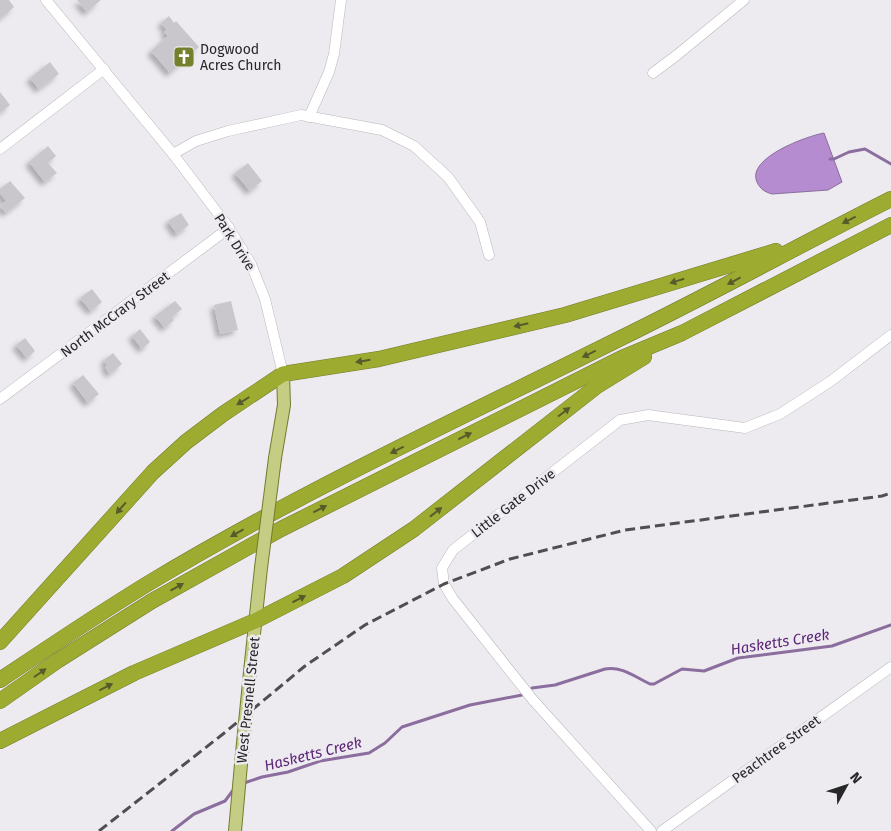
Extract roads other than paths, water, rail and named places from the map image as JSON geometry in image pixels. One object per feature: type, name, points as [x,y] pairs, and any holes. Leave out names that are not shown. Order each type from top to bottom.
[{"type":"highway","points":[[0,680],[80,626],[151,582],[306,496],[703,297],[891,199]]},
{"type":"highway","points":[[0,701],[57,661],[152,601],[282,529],[613,362],[682,333],[891,225]]},
{"type":"highway","points":[[0,642],[152,472],[186,442],[223,414],[283,374],[379,359],[565,315],[808,241]]},
{"type":"highway","points":[[0,741],[134,673],[256,621],[343,576],[414,529],[597,386],[682,333]]},
{"type":"main road","name":"Park Drive","points":[[261,568],[284,404],[283,374]]},
{"type":"main road","name":"West Presnell Street","points":[[234,831],[261,568]]},
{"type":"street","name":"Park Drive","points":[[46,0],[173,154],[229,228],[251,264],[265,299],[283,374]]},
{"type":"street","points":[[309,117],[329,72],[334,54],[341,0]]},
{"type":"street","points":[[653,73],[678,55],[744,0]]},
{"type":"street","points":[[0,149],[104,70]]},
{"type":"street","points":[[173,154],[196,141],[228,130],[300,115],[382,130],[414,146],[448,177],[480,222],[489,255]]},
{"type":"street","name":"North McCrary Street","points":[[0,399],[229,228]]},
{"type":"street","name":"Little Gate Drive","points":[[651,831],[533,700],[453,600],[444,584],[442,568],[453,550],[620,420],[648,415],[746,428],[780,414],[830,381],[891,335]]},
{"type":"street","name":"Peachtree Street","points":[[662,831],[891,667]]},
{"type":"waterway","points":[[830,159],[849,152],[865,149],[891,164]]},
{"type":"waterway","name":"Hasketts Creek","points":[[532,688],[555,685],[611,668],[654,684],[682,669],[704,671],[738,658],[832,646],[891,625]]},
{"type":"waterway","name":"Hasketts Creek","points":[[244,783],[288,772],[320,761],[369,753],[385,743],[402,727],[470,705],[522,695]]},
{"type":"waterway","name":"Hasketts Creek","points":[[172,831],[194,814],[225,801],[234,789]]},
{"type":"railway","points":[[99,831],[223,734],[305,666],[365,625],[444,584],[510,559],[625,530],[882,496],[891,493]]},
{"type":"place","name":"Dogwood Acres Church","points":[[184,57]]}]
